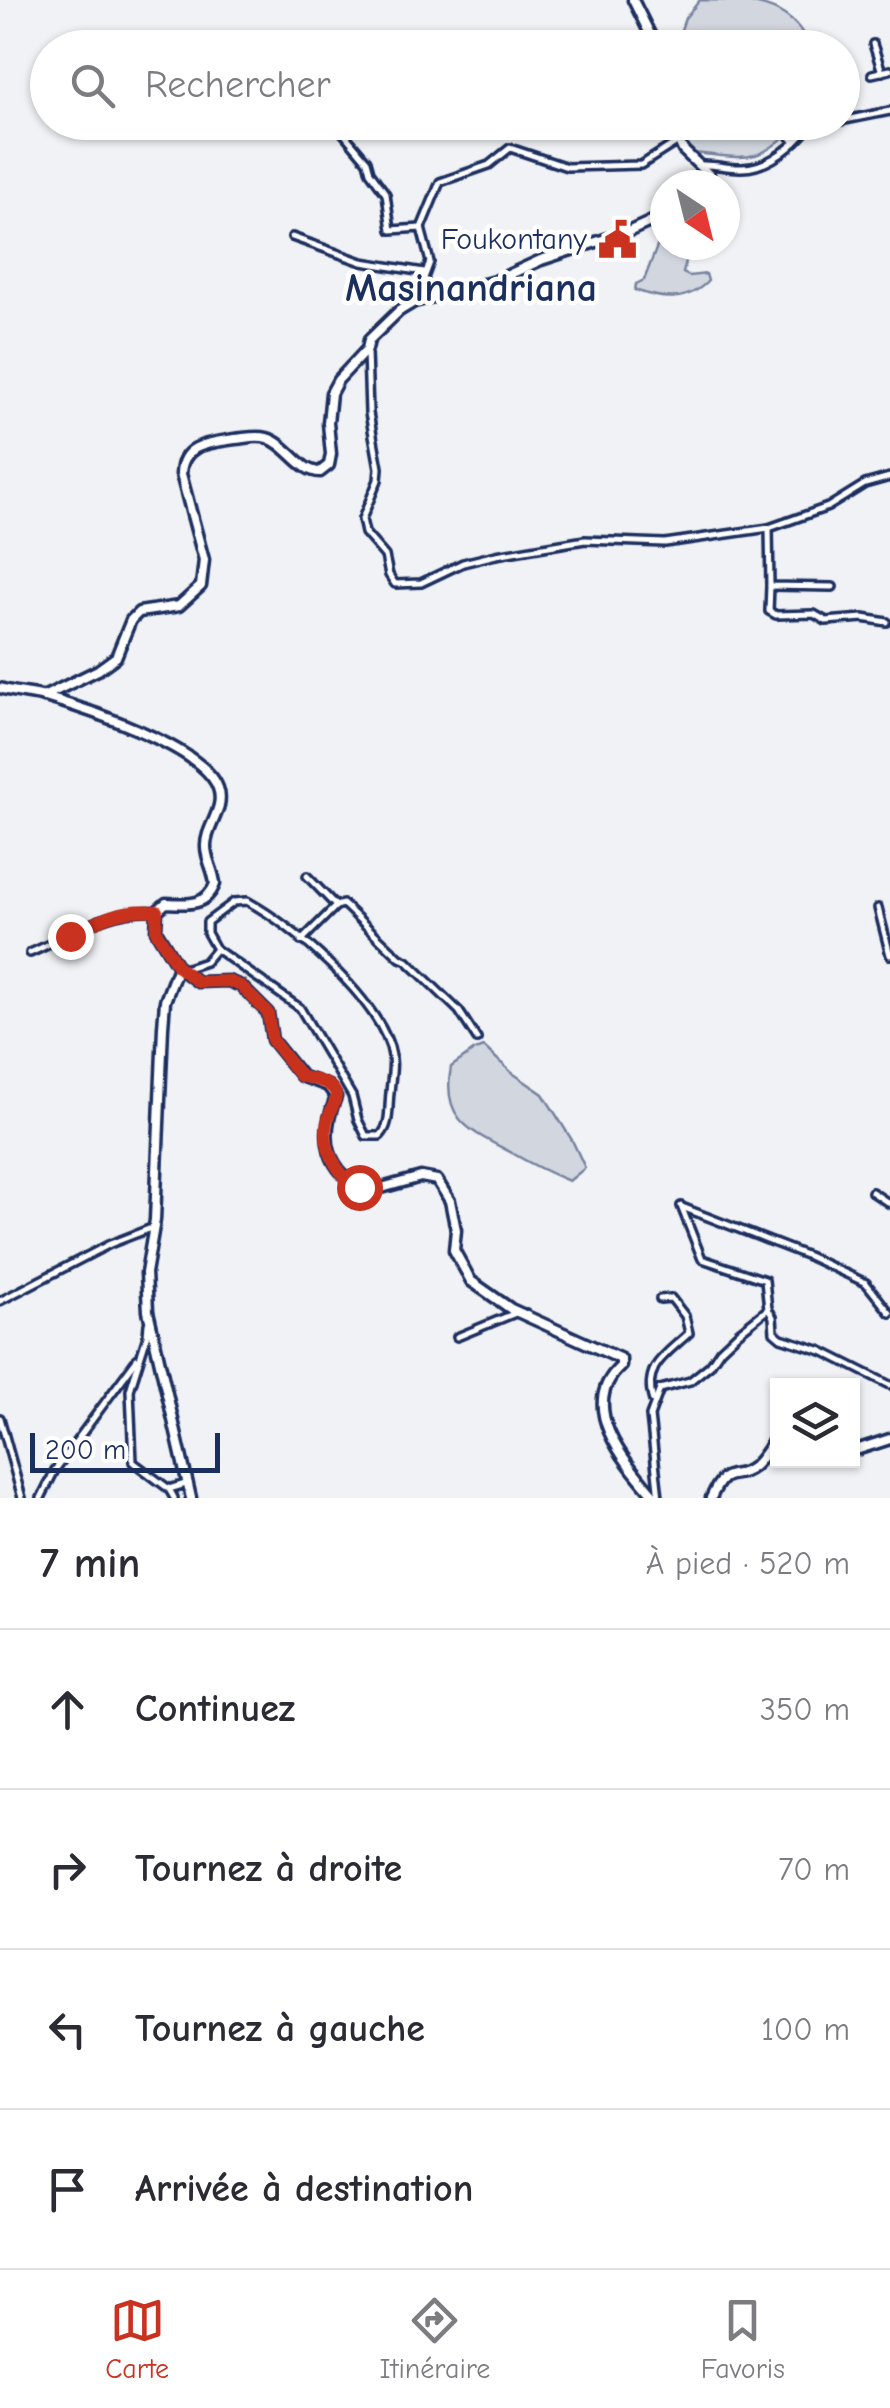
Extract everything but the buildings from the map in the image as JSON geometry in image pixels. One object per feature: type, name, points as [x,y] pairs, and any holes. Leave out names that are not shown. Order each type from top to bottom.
[{"type":"street","points":[[633,0],[648,30]]},
{"type":"street","points":[[872,74],[886,71],[873,44]]},
{"type":"street","points":[[860,117],[890,111]]},
{"type":"street","points":[[349,140],[386,194],[391,230],[420,228]]},
{"type":"street","points":[[431,296],[424,272],[430,262],[420,228],[440,182],[489,165],[510,148],[566,167],[641,165],[678,142],[705,170]]},
{"type":"street","points":[[700,164],[756,166],[795,142]]},
{"type":"street","points":[[650,221],[495,281],[431,296],[399,312],[369,340],[369,413],[379,468],[362,519],[365,532],[384,556],[395,584],[421,583],[463,563],[496,555],[584,540],[665,543],[769,528],[828,507],[864,484],[890,477]]},
{"type":"street","points":[[292,237],[362,262],[424,272]]},
{"type":"street","points":[[43,696],[116,657],[131,620],[139,612],[179,606],[200,586],[204,560],[182,482],[181,466],[187,454],[203,444],[260,436],[278,442],[313,472],[325,469],[331,454],[331,393],[367,349]]},
{"type":"street","points":[[769,528],[769,611],[776,615],[814,614],[826,621],[864,618],[888,622]]},
{"type":"street","points":[[770,586],[832,586]]},
{"type":"street","points":[[0,688],[43,696],[121,723],[191,757],[219,790],[220,802],[205,850],[214,873],[212,891],[197,903],[166,903],[157,911],[106,915],[30,953]]},
{"type":"street","points":[[307,876],[336,906]]},
{"type":"street","points":[[247,901],[355,989],[390,1047],[393,1069],[388,1114],[380,1136],[366,1136],[352,1096],[300,1008],[216,949],[206,933],[207,922],[234,902],[247,901]]},
{"type":"street","points":[[301,942],[342,904],[459,1011],[476,1039]]},
{"type":"street","points":[[878,908],[890,955]]},
{"type":"street","points":[[157,911],[156,931],[181,968],[198,982],[228,981],[241,986],[268,1013],[272,1040],[300,1076],[317,1080],[334,1091],[336,1097],[326,1126],[337,1169],[347,1181],[368,1192],[422,1177],[437,1180],[450,1201],[459,1265],[471,1281],[518,1312],[621,1359],[620,1366],[608,1378],[604,1403],[607,1429],[619,1453],[658,1498]]},
{"type":"street","points":[[181,968],[205,962],[216,949]]},
{"type":"street","points":[[174,1498],[169,1489],[133,1462],[130,1390],[147,1336],[146,1273],[154,1227],[165,1001],[181,968]]},
{"type":"street","points":[[872,1192],[890,1204]]},
{"type":"street","points":[[890,1313],[866,1283],[681,1206],[702,1259],[765,1280],[774,1332],[781,1338],[822,1351],[890,1384]]},
{"type":"street","points":[[0,1301],[110,1244],[154,1227]]},
{"type":"street","points":[[654,1404],[651,1372],[662,1354],[689,1333],[686,1316],[672,1298],[660,1299]]},
{"type":"street","points":[[658,1498],[650,1416],[660,1390],[690,1380],[768,1309]]},
{"type":"street","points":[[148,1311],[191,1498]]},
{"type":"street","points":[[457,1337],[518,1312]]},
{"type":"street","points":[[42,1498],[56,1470],[139,1356]]},
{"type":"street","points":[[0,1418],[22,1498]]},
{"type":"street","points":[[860,1449],[890,1439]]},
{"type":"street","points":[[711,1498],[719,1481],[730,1473],[754,1466],[770,1445]]},
{"type":"street","points":[[169,1489],[189,1483]]},
{"type":"shaded area","points":[[700,0],[750,2],[779,11],[801,30],[681,30]]},
{"type":"shaded area","points":[[682,140],[781,140],[751,156],[693,153]]},
{"type":"shaded area","points":[[652,260],[686,260],[683,273],[706,274],[708,281],[691,293],[663,297],[635,290],[636,284],[644,280]]},
{"type":"shaded area","points":[[484,1047],[543,1094],[585,1168],[569,1181],[484,1138],[455,1112],[449,1085],[451,1067]]},
{"type":"place","name":"Foukontany","points":[[617,239]]},
{"type":"district","name":"Masinandriana","points":[[471,287]]},
{"type":"route","points":[[70,936],[106,915],[157,911],[156,931],[178,967],[198,982],[228,981],[241,986],[268,1013],[272,1040],[300,1076],[317,1080],[334,1091],[336,1097],[326,1126],[330,1151],[337,1169],[359,1187]]}]
